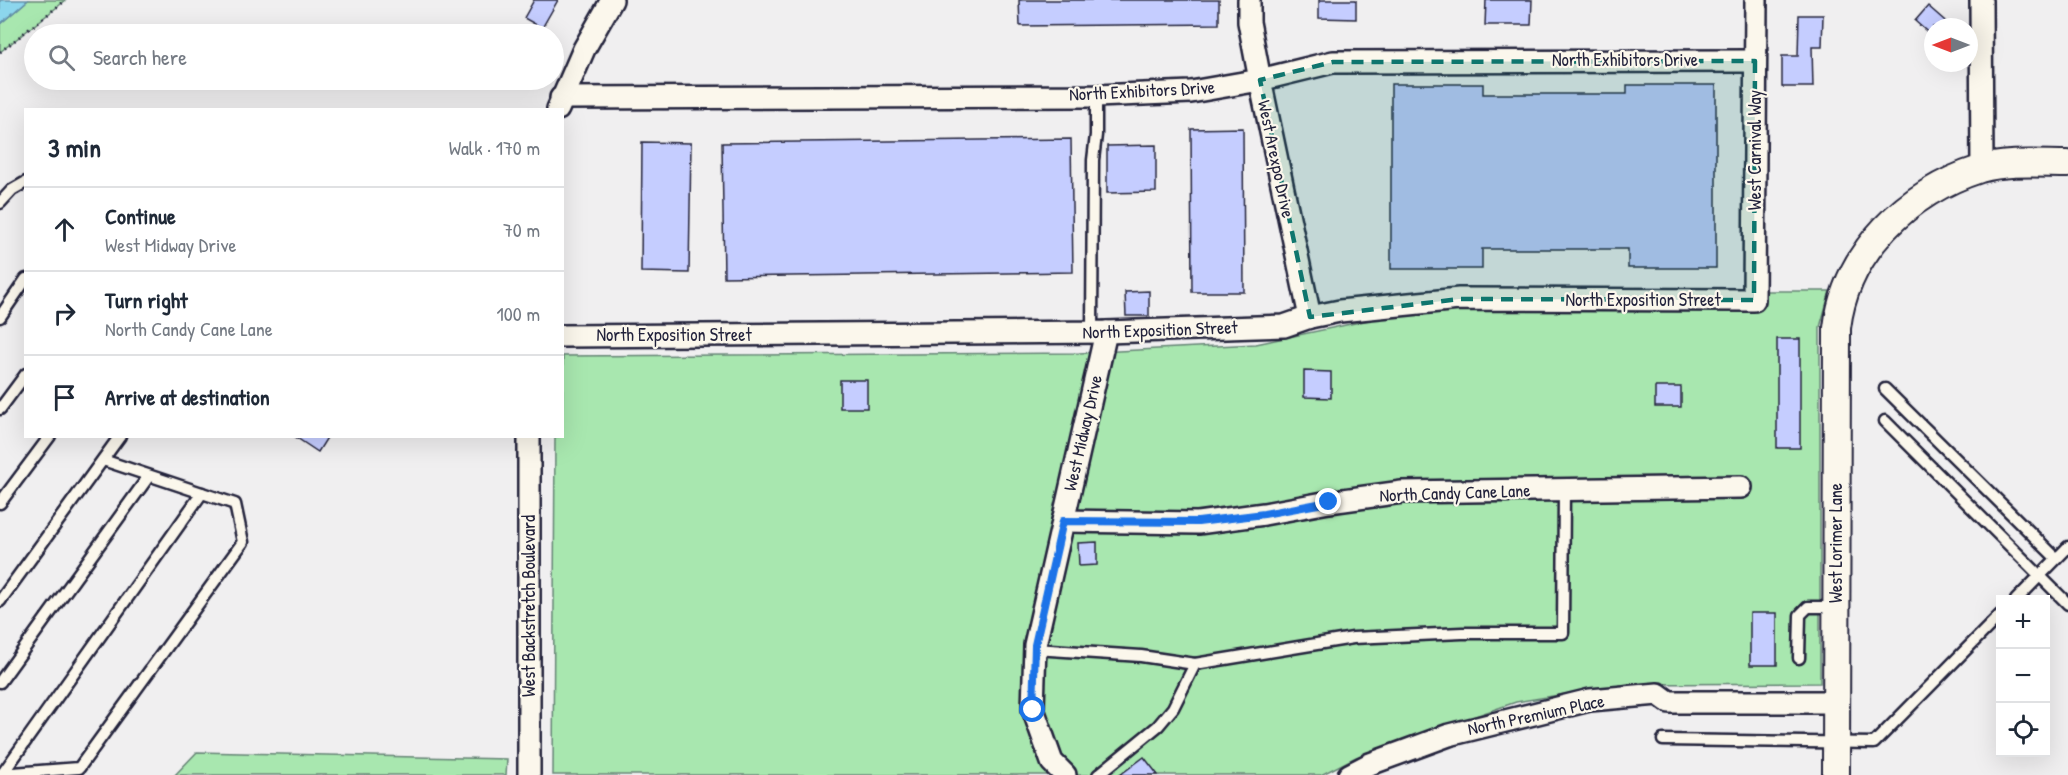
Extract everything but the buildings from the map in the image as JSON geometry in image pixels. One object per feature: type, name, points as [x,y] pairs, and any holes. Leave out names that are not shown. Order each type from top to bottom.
[{"type":"street","points":[[559,104],[584,48],[612,0]]},
{"type":"street","name":"West Arexpo Drive","points":[[1249,0],[1249,22],[1260,80],[1310,317]]},
{"type":"street","name":"West Carnival Way","points":[[1754,300],[1756,0]]},
{"type":"street","points":[[1981,0],[1982,169]]},
{"type":"street","name":"North Exhibitors Drive","points":[[559,104],[1096,96],[1191,92],[1260,80],[1333,62],[1755,61]]},
{"type":"street","name":"West Lorimer Lane","points":[[1836,775],[1837,328],[1839,310],[1847,287],[1862,258],[1884,227],[1909,205],[1938,187],[1982,169],[2011,164],[2068,164]]},
{"type":"street","name":"North Exposition Street","points":[[564,336],[1099,332],[1284,326],[1310,317],[1341,311],[1458,300],[1754,300]]},
{"type":"street","name":"West Midway Drive","points":[[1065,775],[1052,762],[1033,710],[1035,649],[1063,521],[1099,332]]},
{"type":"street","name":"West Backstretch Boulevard","points":[[529,438],[529,775]]},
{"type":"street","name":"North Candy Cane Lane","points":[[1063,521],[1198,522],[1401,492],[1741,488]]},
{"type":"street","name":"North Premium Place","points":[[1349,775],[1370,764],[1449,735],[1590,700],[1658,694],[1669,702],[1836,702]]},
{"type":"lane","points":[[1096,96],[1096,135],[1093,160],[1099,332]]},
{"type":"lane","points":[[0,203],[12,190],[24,183]]},
{"type":"lane","points":[[0,208],[12,190]]},
{"type":"lane","points":[[0,317],[24,282]]},
{"type":"lane","points":[[0,409],[24,377]]},
{"type":"lane","points":[[1885,389],[2056,558]]},
{"type":"lane","points":[[1885,421],[2068,604]]},
{"type":"lane","points":[[0,503],[49,438]]},
{"type":"lane","points":[[0,601],[119,438]]},
{"type":"lane","points":[[2,774],[79,768],[243,542],[235,504],[103,460]]},
{"type":"lane","points":[[0,682],[149,476]]},
{"type":"lane","points":[[1035,649],[1142,656],[1195,664],[1353,638],[1462,633],[1563,633],[1564,489]]},
{"type":"lane","points":[[2,774],[202,493]]},
{"type":"lane","points":[[2021,595],[2068,546]]},
{"type":"lane","points":[[1799,658],[1800,615],[1809,607],[1836,607]]},
{"type":"lane","points":[[1663,740],[1874,743],[1996,620]]},
{"type":"lane","points":[[1098,775],[1158,726],[1173,708],[1195,664]]},
{"type":"path","points":[[36,24],[66,0]]},
{"type":"path","points":[[0,52],[24,33]]},
{"type":"highlighted area","points":[[1755,61],[1754,300],[1459,299],[1310,317],[1260,80],[1333,62]]},
{"type":"green space","points":[[28,0],[66,0],[36,24],[24,24],[24,33],[0,52],[0,24]]},
{"type":"green space","points":[[1507,291],[1830,291],[1820,327],[1820,683],[1628,684],[1516,702],[1356,757],[1321,775],[553,775],[555,438],[564,438],[564,356],[1079,353],[1256,344]]},
{"type":"green space","points":[[197,752],[507,759],[506,775],[175,775]]},
{"type":"water","points":[[0,0],[28,0],[0,24]]},
{"type":"route","points":[[1033,710],[1035,645],[1063,521],[1198,522],[1264,514],[1329,502]]}]
